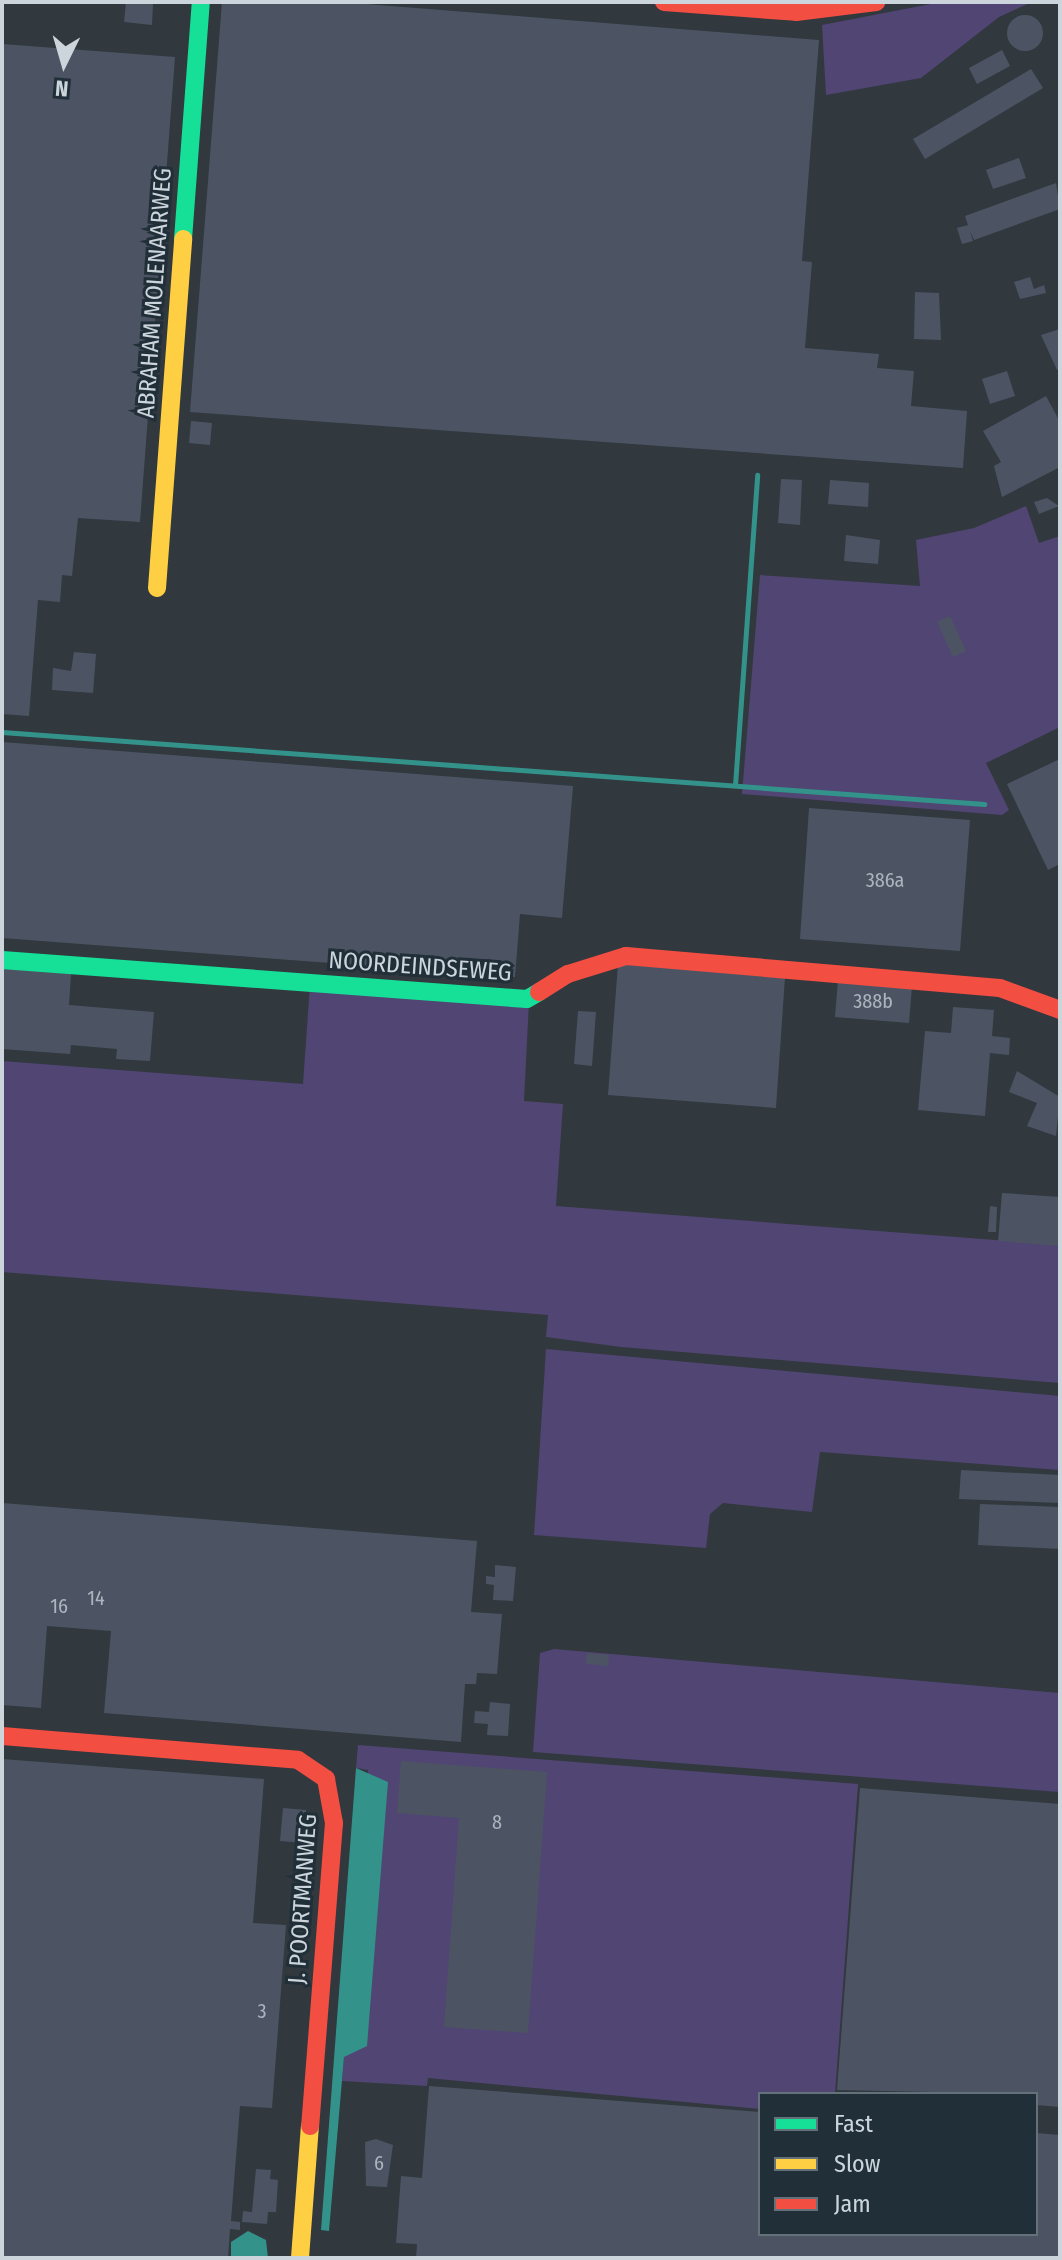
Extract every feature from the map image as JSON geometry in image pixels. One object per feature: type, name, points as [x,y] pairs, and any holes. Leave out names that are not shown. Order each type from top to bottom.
[{"type":"street","name":"ABRAHAM MOLENAARWEG","points":[[157,588],[201,2]]},
{"type":"street","points":[[664,2],[796,12],[876,2]]},
{"type":"street","name":"NOORDEINDSEWEG","points":[[2,960],[527,999],[568,974],[626,956],[1000,988],[1060,1010]]},
{"type":"street","name":"J. POORTMANWEG","points":[[2,1736],[298,1760],[326,1779],[334,1823],[300,2258]]},
{"type":"shaded area","points":[[941,2],[1032,2],[999,17],[921,78],[826,95],[822,25]]},
{"type":"shaded area","points":[[1026,506],[1039,543],[1060,536],[1060,727],[986,763],[1009,810],[1002,815],[742,794],[760,575],[920,586],[916,540],[974,528]]},
{"type":"shaded area","points":[[310,985],[529,1002],[524,1101],[563,1104],[556,1206],[1060,1245],[1060,1383],[621,1347],[546,1337],[548,1315],[2,1272],[2,1061],[303,1084]]},
{"type":"shaded area","points":[[546,1349],[1060,1396],[1060,1470],[820,1452],[812,1512],[723,1503],[710,1514],[706,1548],[534,1535]]},
{"type":"shaded area","points":[[554,1649],[1060,1693],[1060,1792],[533,1752],[540,1653]]},
{"type":"shaded area","points":[[358,1745],[858,1784],[835,2092],[758,2092],[758,2109],[428,2078],[427,2086],[342,2081],[368,1770],[356,1768]]},
{"type":"shaded area","points":[[356,1768],[388,1782],[367,2046],[344,2057],[329,2231],[321,2230]]},
{"type":"shaded area","points":[[248,2231],[266,2240],[268,2258],[231,2258],[231,2242]]},
{"type":"building","points":[[126,2],[153,4],[152,25],[124,22]]},
{"type":"building","points":[[222,2],[341,2],[819,40],[802,261],[812,262],[805,348],[879,354],[877,368],[914,371],[911,406],[967,411],[963,468],[190,412]]},
{"type":"building","points":[[1025,15],[1038,20],[1043,33],[1038,46],[1025,51],[1012,46],[1007,33],[1012,20]]},
{"type":"building","points":[[2,44],[175,57],[140,522],[78,518],[72,576],[62,575],[60,602],[38,600],[29,716],[2,714]]},
{"type":"building","points":[[1002,50],[1010,66],[977,84],[969,68]]},
{"type":"building","points":[[1031,69],[1043,88],[925,159],[913,139]]},
{"type":"building","points":[[1019,158],[1026,178],[993,189],[986,170]]},
{"type":"building","points":[[1056,183],[1060,209],[974,240],[970,231],[973,241],[962,244],[957,228],[968,225],[965,216]]},
{"type":"building","points":[[1030,277],[1034,289],[1044,285],[1046,293],[1020,299],[1014,282]]},
{"type":"building","points":[[915,292],[939,293],[941,340],[914,339]]},
{"type":"building","points":[[1060,329],[1060,369],[1057,370],[1041,335]]},
{"type":"building","points":[[1007,371],[1015,396],[990,404],[982,379]]},
{"type":"building","points":[[1046,396],[1060,422],[1060,467],[1002,497],[994,466],[1001,462],[983,431]]},
{"type":"building","points":[[191,421],[212,423],[210,445],[189,443]]},
{"type":"building","points":[[781,479],[802,480],[800,525],[778,523]]},
{"type":"building","points":[[830,480],[869,483],[868,507],[828,504]]},
{"type":"building","points":[[1047,498],[1059,506],[1039,514],[1034,502]]},
{"type":"building","points":[[846,535],[880,540],[878,564],[844,561]]},
{"type":"building","points":[[950,616],[966,651],[953,657],[937,622]]},
{"type":"building","points":[[74,652],[96,654],[93,693],[52,690],[53,668],[71,671]]},
{"type":"building","points":[[2,742],[573,786],[562,918],[520,914],[515,977],[2,938]]},
{"type":"building","points":[[1060,759],[1060,864],[1048,870],[1007,784]]},
{"type":"building","points":[[809,808],[970,820],[960,951],[800,939]]},
{"type":"building","points":[[2,964],[71,974],[69,1005],[154,1012],[150,1061],[116,1059],[117,1049],[71,1045],[70,1054],[2,1049]]},
{"type":"building","points":[[618,964],[785,977],[776,1108],[608,1095]]},
{"type":"building","points":[[838,980],[912,986],[909,1023],[835,1017]]},
{"type":"building","points":[[953,1007],[994,1010],[992,1036],[1010,1038],[1009,1055],[990,1053],[985,1116],[918,1110],[925,1031],[951,1033]]},
{"type":"building","points":[[578,1011],[596,1012],[592,1066],[574,1064]]},
{"type":"building","points":[[1017,1071],[1060,1097],[1056,1136],[1027,1126],[1037,1103],[1009,1092]]},
{"type":"building","points":[[1002,1193],[1060,1197],[1060,1246],[998,1241]]},
{"type":"building","points":[[990,1206],[997,1207],[996,1232],[988,1232]]},
{"type":"building","points":[[961,1470],[1060,1475],[1060,1503],[959,1499]]},
{"type":"building","points":[[2,1503],[477,1541],[471,1612],[502,1614],[497,1674],[477,1673],[476,1684],[465,1684],[461,1742],[104,1713],[111,1631],[47,1626],[41,1708],[2,1705]]},
{"type":"building","points":[[980,1504],[1060,1507],[1060,1549],[978,1545]]},
{"type":"building","points":[[495,1565],[516,1567],[513,1601],[493,1600],[494,1585],[486,1584],[486,1576],[495,1577]]},
{"type":"building","points":[[587,1653],[609,1655],[608,1666],[586,1664]]},
{"type":"building","points":[[490,1702],[510,1704],[508,1736],[487,1735],[488,1724],[474,1723],[475,1711],[489,1712]]},
{"type":"building","points":[[2,1759],[264,1779],[253,1923],[286,1925],[272,2108],[240,2106],[231,2221],[240,2222],[240,2230],[230,2229],[228,2258],[2,2258]]},
{"type":"building","points":[[401,1761],[547,1772],[528,2033],[444,2027],[459,1818],[397,1813]]},
{"type":"building","points":[[860,1788],[1060,1804],[1060,2107],[1038,2105],[1038,2092],[837,2090]]},
{"type":"building","points":[[283,1808],[306,1810],[304,1843],[280,1841]]},
{"type":"building","points":[[429,2086],[758,2112],[758,2236],[1038,2236],[1038,2133],[1060,2135],[1060,2258],[416,2258],[417,2244],[396,2243],[401,2176],[422,2178]]},
{"type":"building","points":[[376,2139],[393,2145],[387,2187],[366,2186],[365,2142]]},
{"type":"building","points":[[256,2169],[271,2170],[270,2179],[278,2180],[276,2212],[268,2212],[267,2224],[242,2222],[243,2211],[252,2212]]},
{"type":"waterway","points":[[735,785],[757,475]]},
{"type":"waterway","points":[[2,732],[984,804]]},
{"type":"traffic: fast","points":[[183,239],[201,2]]},
{"type":"traffic: fast","points":[[2,960],[527,999],[539,992]]},
{"type":"traffic: slow","points":[[157,588],[183,239]]},
{"type":"traffic: slow","points":[[300,2258],[310,2126]]},
{"type":"traffic: jam","points":[[664,2],[796,12],[876,2]]},
{"type":"traffic: jam","points":[[539,992],[568,974],[626,956],[1000,988],[1060,1010]]},
{"type":"traffic: jam","points":[[2,1736],[298,1760],[326,1779],[334,1823],[310,2126]]}]
